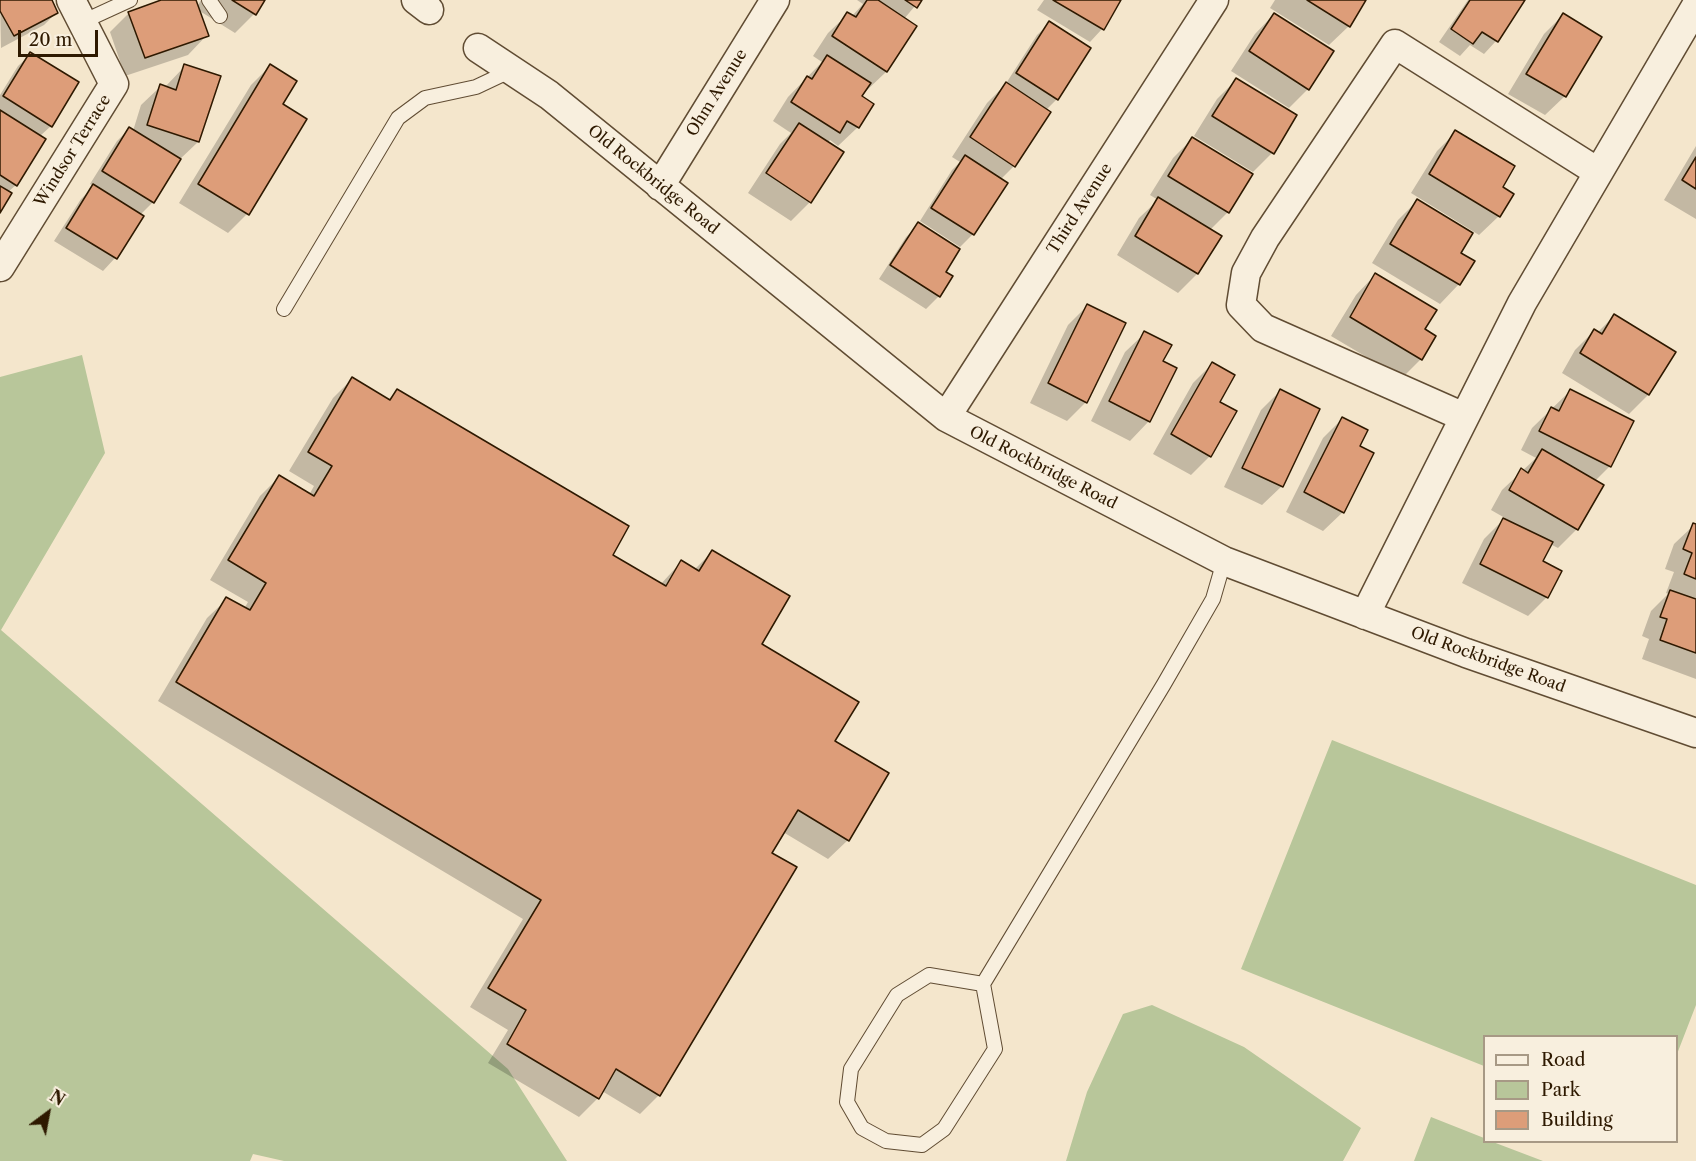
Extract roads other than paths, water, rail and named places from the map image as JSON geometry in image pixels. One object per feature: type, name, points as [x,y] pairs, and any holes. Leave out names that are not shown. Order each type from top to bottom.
[{"type":"street","name":"Ohm Avenue","points":[[660,186],[775,0]]},
{"type":"street","name":"Third Avenue","points":[[946,417],[1214,0]]},
{"type":"street","points":[[1365,615],[1522,303],[1696,6]]},
{"type":"street","name":"Windsor Terrace","points":[[0,267],[114,84],[76,11]]},
{"type":"street","points":[[1464,417],[1263,328],[1241,305],[1246,273],[1266,238],[1395,44],[1598,172]]},
{"type":"street","name":"Old Rockbridge Road","points":[[478,48],[549,95],[946,417],[1224,561],[1466,653],[1696,733]]},
{"type":"lane","points":[[76,11],[130,0]]},
{"type":"lane","points":[[209,0],[220,16]]},
{"type":"lane","points":[[284,309],[398,118],[425,98],[476,87],[512,70]]},
{"type":"lane","points":[[982,984],[929,975],[897,994],[851,1069],[847,1102],[862,1128],[886,1141],[922,1145],[944,1129],[995,1049],[982,984],[1191,637],[1213,598],[1224,561]]}]
